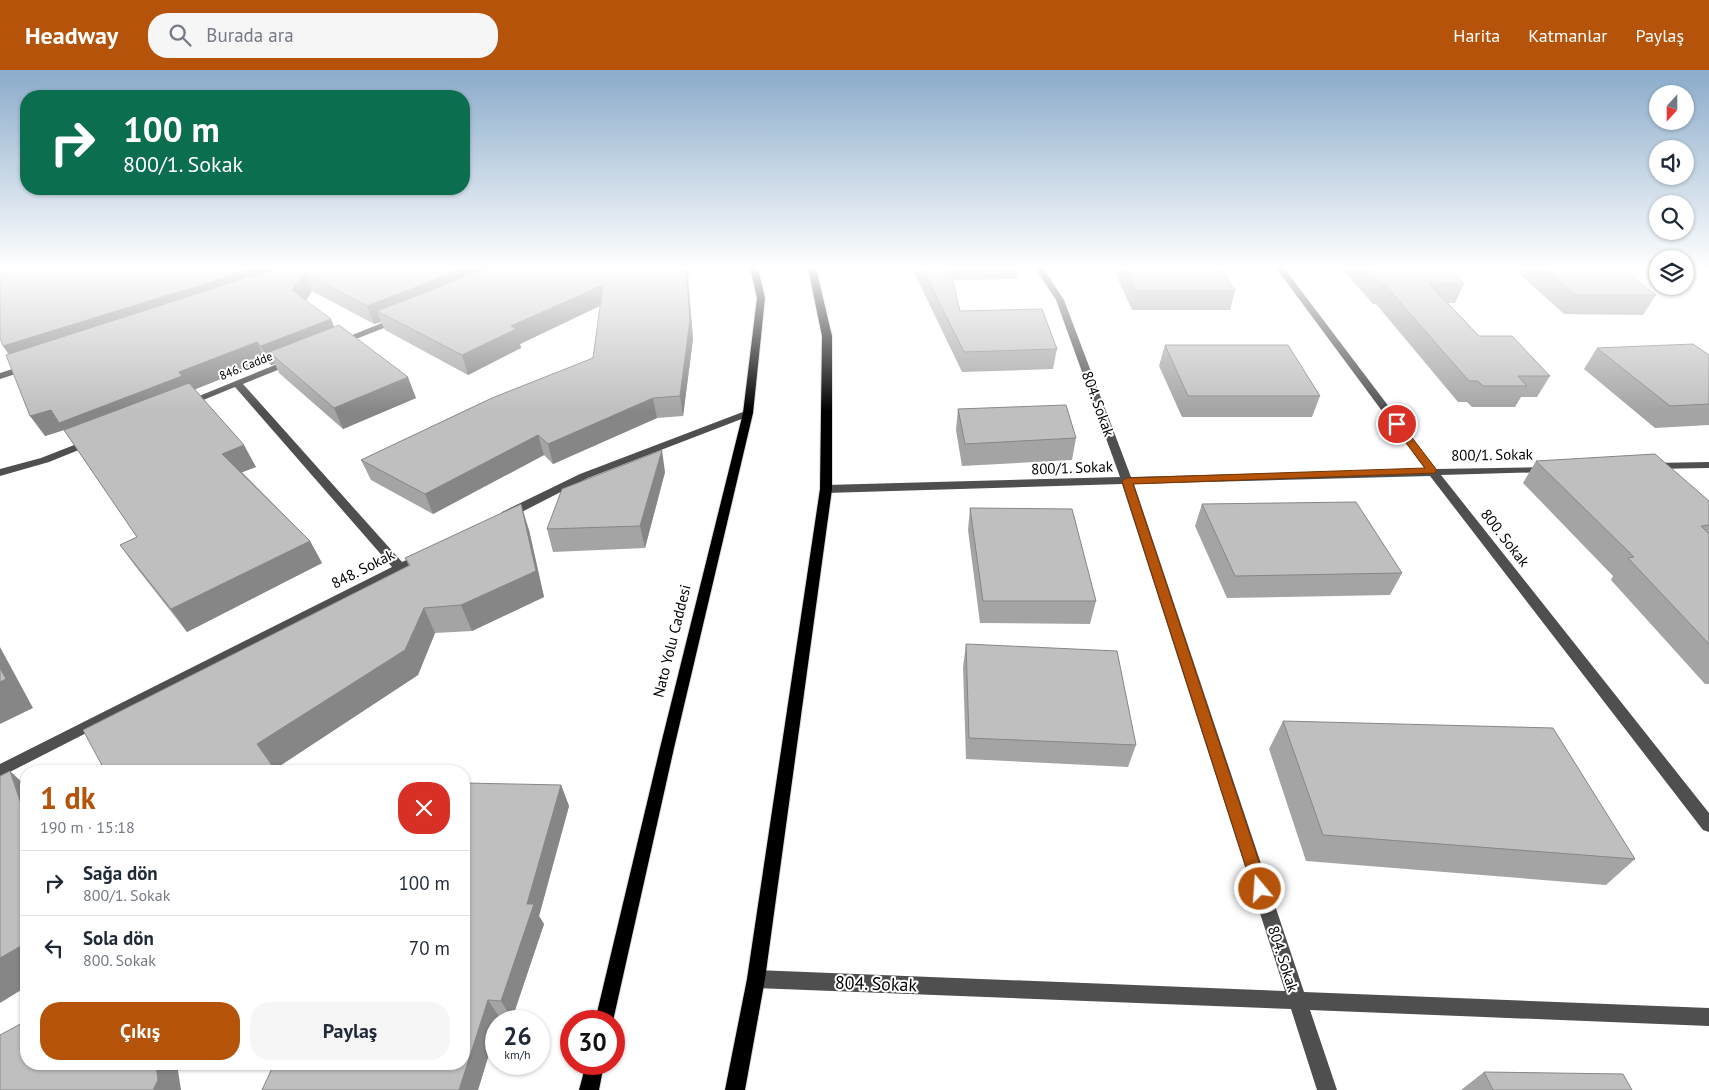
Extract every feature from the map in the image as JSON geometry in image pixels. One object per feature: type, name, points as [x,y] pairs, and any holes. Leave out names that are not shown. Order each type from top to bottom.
[{"type":"main road","name":"Nato Yolu Caddesi","points":[[607,1010],[664,758],[748,413],[758,316]]},
{"type":"main road","points":[[735,1090],[756,979],[826,490],[827,336],[822,316]]},
{"type":"main road","points":[[588,1090],[591,1075]]},
{"type":"street","points":[[328,347],[406,316]]},
{"type":"street","name":"804. Sokak","points":[[1066,316],[1127,481],[1327,1090]]},
{"type":"street","name":"800. Sokak","points":[[1316,316],[1432,471],[1709,825]]},
{"type":"street","name":"846. Cadde","points":[[174,409],[301,358]]},
{"type":"street","points":[[0,376],[38,364]]},
{"type":"street","points":[[238,383],[400,568]]},
{"type":"street","points":[[496,520],[584,476],[748,413]]},
{"type":"street","points":[[0,473],[46,460],[100,438]]},
{"type":"street","points":[[1640,467],[1709,465]]},
{"type":"street","name":"800/1. Sokak","points":[[826,490],[1561,468]]},
{"type":"street","name":"848. Sokak","points":[[0,771],[435,550]]},
{"type":"street","name":"804. Sokak","points":[[756,979],[1709,1017]]},
{"type":"building","points":[[0,316],[102,316],[3,346],[0,338]]},
{"type":"building","points":[[129,316],[326,316],[331,319],[261,346],[257,342],[179,372],[182,376],[59,423],[51,410],[30,416],[6,355]]},
{"type":"building","points":[[386,316],[534,316],[511,326],[516,329],[462,355]]},
{"type":"building","points":[[599,316],[690,316],[680,396],[653,398],[548,444],[538,435],[425,494],[361,460],[492,398],[593,358]]},
{"type":"building","points":[[946,316],[1044,316],[1057,349],[964,352]]},
{"type":"building","points":[[1412,316],[1459,316],[1479,336],[1512,336],[1550,376],[1518,376],[1527,386],[1483,386],[1478,381],[1469,381]]},
{"type":"building","points":[[339,325],[408,377],[334,408],[269,352]]},
{"type":"building","points":[[1693,344],[1709,355],[1709,404],[1670,406],[1597,348]]},
{"type":"building","points":[[1165,345],[1288,345],[1320,396],[1188,396]]},
{"type":"building","points":[[189,383],[244,445],[222,454],[310,541],[171,609],[120,545],[137,537],[64,430]]},
{"type":"building","points":[[1066,405],[1076,438],[965,444],[958,409]]},
{"type":"building","points":[[662,450],[640,526],[547,529],[562,489]]},
{"type":"building","points":[[1655,454],[1709,501],[1709,525],[1701,526],[1709,534],[1709,644],[1628,558],[1634,557],[1536,461]]},
{"type":"building","points":[[1356,502],[1402,573],[1235,576],[1202,504]]},
{"type":"building","points":[[521,504],[536,571],[461,605],[424,608],[405,650],[257,744],[272,765],[102,765],[83,730],[410,565],[405,558]]},
{"type":"building","points":[[970,508],[1072,509],[1096,601],[983,601]]},
{"type":"building","points":[[966,644],[1117,651],[1136,745],[969,738]]},
{"type":"building","points":[[0,668],[6,679],[0,682]]},
{"type":"building","points":[[1283,721],[1553,728],[1635,859],[1323,835]]},
{"type":"building","points":[[10,771],[20,801],[20,946],[0,958],[0,776]]},
{"type":"building","points":[[470,783],[561,785],[527,904],[534,904],[501,1001],[488,1000],[470,1056]]},
{"type":"building","points":[[20,1024],[20,1070],[157,1070],[158,1080],[153,1090],[0,1090],[0,1035]]},
{"type":"building","points":[[271,1070],[465,1070],[459,1090],[262,1090]]},
{"type":"building","points":[[1484,1072],[1623,1074],[1632,1090],[1493,1090]]},
{"type":"route","points":[[1260,889],[1127,481],[1432,471],[1397,424]]}]
